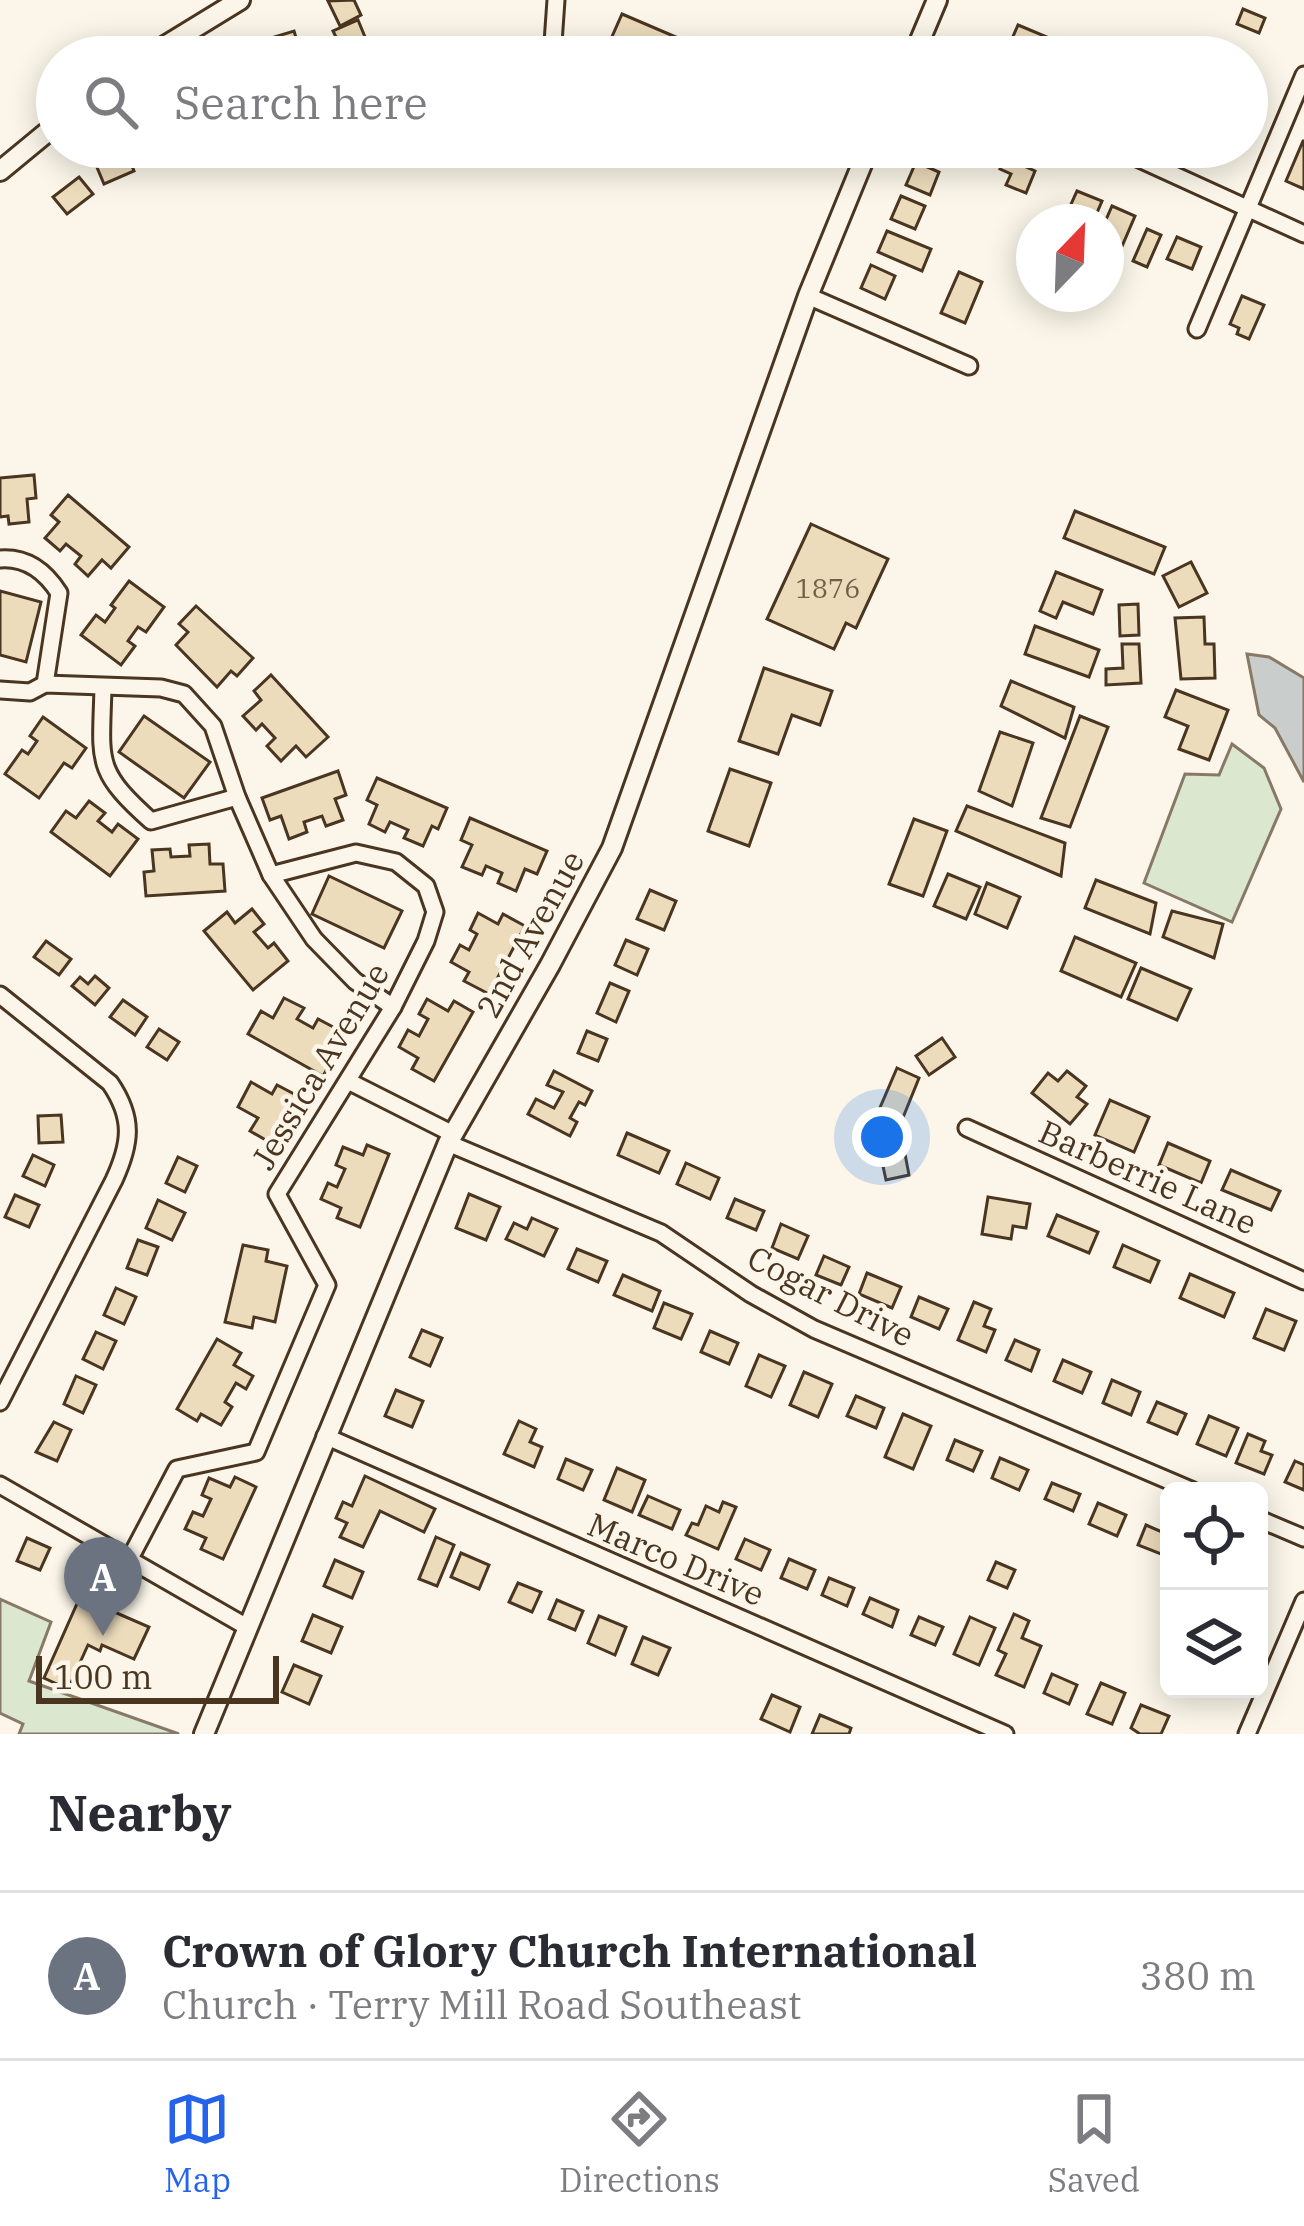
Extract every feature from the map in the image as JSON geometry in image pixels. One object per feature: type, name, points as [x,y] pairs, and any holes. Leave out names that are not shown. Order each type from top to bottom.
[{"type":"street","points":[[181,36],[240,0]]},
{"type":"street","points":[[553,36],[556,0]]},
{"type":"street","points":[[922,36],[937,0]]},
{"type":"street","points":[[1268,161],[1304,75]]},
{"type":"street","points":[[2,167],[36,140]]},
{"type":"street","name":"2nd Avenue","points":[[204,1734],[450,1138],[612,848],[808,296],[860,168]]},
{"type":"street","points":[[1159,168],[1304,234]]},
{"type":"street","points":[[1197,329],[1265,168]]},
{"type":"street","points":[[808,296],[969,366]]},
{"type":"street","points":[[0,560],[19,558],[49,578],[59,593],[45,685]]},
{"type":"street","points":[[0,690],[30,692],[45,685],[161,688],[184,694],[213,726],[271,875],[314,939],[355,981],[393,1007]]},
{"type":"street","points":[[103,688],[105,772],[151,821],[237,797]]},
{"type":"street","name":"Jessica Avenue","points":[[128,1562],[178,1469],[256,1452],[328,1285],[277,1194],[393,1007],[435,912],[426,886],[396,862],[356,853],[271,875]]},
{"type":"street","points":[[0,995],[110,1083],[122,1100],[129,1125],[129,1147],[114,1180],[0,1402]]},
{"type":"street","name":"Cogar Drive","points":[[347,1081],[450,1138],[661,1233],[751,1294],[814,1329],[1172,1482]]},
{"type":"street","name":"Barberrie Lane","points":[[968,1128],[1304,1281]]},
{"type":"street","points":[[0,1360],[17,1371]]},
{"type":"street","name":"Marco Drive","points":[[325,1436],[1005,1734]]},
{"type":"street","points":[[0,1485],[247,1627]]},
{"type":"street","points":[[1268,1523],[1304,1538]]},
{"type":"street","points":[[1247,1734],[1304,1601]]},
{"type":"green space","points":[[1232,744],[1264,768],[1281,809],[1232,922],[1144,883],[1185,774],[1219,775]]},
{"type":"green space","points":[[0,1599],[51,1622],[29,1681],[179,1734],[19,1734],[23,1724],[0,1713]]},
{"type":"shaded area","points":[[1247,654],[1269,657],[1304,678],[1304,782],[1275,728],[1259,715]]},
{"type":"building","points":[[354,0],[361,15],[340,26],[328,1]]},
{"type":"building","points":[[1243,9],[1265,18],[1259,33],[1237,24]]},
{"type":"building","points":[[622,14],[674,36],[612,36]]},
{"type":"building","points":[[358,20],[365,36],[336,36],[333,31]]},
{"type":"building","points":[[1018,25],[1045,36],[1013,36]]},
{"type":"building","points":[[1304,141],[1304,189],[1286,181]]},
{"type":"building","points":[[97,168],[133,168],[134,171],[104,184]]},
{"type":"building","points":[[913,168],[939,172],[930,195],[906,185]]},
{"type":"building","points":[[1000,169],[1035,171],[1026,193],[1006,185],[1011,174]]},
{"type":"building","points":[[79,177],[93,194],[67,214],[53,197]]},
{"type":"building","points":[[1077,191],[1102,201],[1101,204],[1071,204]]},
{"type":"building","points":[[901,196],[925,206],[915,229],[891,219]]},
{"type":"building","points":[[1124,211],[1135,216],[1124,242]]},
{"type":"building","points":[[1147,229],[1161,235],[1147,267],[1133,261]]},
{"type":"building","points":[[887,231],[931,249],[922,271],[878,252]]},
{"type":"building","points":[[1177,237],[1201,247],[1192,269],[1167,259]]},
{"type":"building","points":[[871,265],[895,276],[885,299],[861,288]]},
{"type":"building","points":[[959,272],[982,282],[965,323],[941,313]]},
{"type":"building","points":[[1242,296],[1264,305],[1249,339],[1230,324]]},
{"type":"building","points":[[34,475],[36,498],[27,499],[29,522],[9,524],[8,516],[0,517],[0,478]]},
{"type":"building","points":[[68,495],[129,547],[111,568],[102,560],[88,576],[75,564],[81,556],[66,544],[60,551],[45,538],[59,522],[51,515]]},
{"type":"building","points":[[1075,511],[1165,547],[1154,574],[1064,538]]},
{"type":"building","points":[[811,524],[888,559],[856,628],[846,623],[834,649],[767,619]]},
{"type":"building","points":[[1191,562],[1207,593],[1179,607],[1163,576]]},
{"type":"building","points":[[1056,572],[1102,590],[1093,614],[1063,602],[1056,618],[1040,611]]},
{"type":"building","points":[[129,581],[164,607],[146,632],[138,627],[128,641],[135,646],[121,665],[81,635],[96,615],[105,622]]},
{"type":"building","points":[[0,591],[41,602],[26,662],[0,655]]},
{"type":"building","points":[[1138,604],[1139,635],[1120,636],[1119,605]]},
{"type":"building","points":[[196,606],[253,658],[237,676],[231,671],[217,687],[176,645],[188,632],[179,624]]},
{"type":"building","points":[[1204,617],[1205,644],[1214,644],[1215,678],[1181,679],[1175,618]]},
{"type":"building","points":[[1035,626],[1099,650],[1089,677],[1025,654]]},
{"type":"building","points":[[1122,644],[1139,644],[1141,683],[1106,685],[1106,669],[1123,668]]},
{"type":"building","points":[[764,668],[832,691],[820,725],[792,715],[778,754],[739,741]]},
{"type":"building","points":[[271,675],[328,737],[306,757],[296,746],[281,761],[267,746],[275,738],[262,724],[256,730],[243,716],[261,700],[254,691]]},
{"type":"building","points":[[1011,681],[1074,707],[1065,738],[1001,706]]},
{"type":"building","points":[[1176,690],[1228,710],[1209,760],[1179,749],[1188,726],[1165,717]]},
{"type":"building","points":[[144,716],[210,762],[184,798],[119,752]]},
{"type":"building","points":[[1080,716],[1108,727],[1070,827],[1041,818]]},
{"type":"building","points":[[43,717],[86,748],[72,768],[64,763],[39,798],[5,774],[22,750],[28,754],[37,741],[30,736]]},
{"type":"building","points":[[1000,732],[1033,743],[1012,806],[979,791]]},
{"type":"building","points":[[730,769],[771,783],[749,846],[708,831]]},
{"type":"building","points":[[338,771],[346,795],[335,799],[343,820],[326,826],[322,816],[304,822],[307,832],[289,839],[281,816],[270,820],[262,798]]},
{"type":"building","points":[[377,778],[447,808],[438,829],[432,826],[423,846],[404,838],[408,830],[390,822],[385,832],[369,824],[377,805],[367,800]]},
{"type":"building","points":[[89,801],[105,813],[98,821],[112,832],[118,824],[138,839],[110,876],[51,832],[66,811],[76,818]]},
{"type":"building","points":[[967,806],[1065,843],[1061,876],[956,831]]},
{"type":"building","points":[[470,818],[547,851],[537,874],[525,869],[516,891],[498,883],[502,873],[486,866],[482,875],[462,867],[472,845],[461,840]]},
{"type":"building","points":[[914,819],[947,831],[923,896],[889,884]]},
{"type":"building","points":[[209,844],[210,864],[223,864],[225,891],[146,896],[144,872],[154,871],[152,850],[170,849],[171,857],[190,856],[189,845]]},
{"type":"building","points":[[948,874],[980,887],[966,919],[934,906]]},
{"type":"building","points":[[329,876],[402,911],[384,948],[312,914]]},
{"type":"building","points":[[1096,880],[1156,903],[1150,934],[1085,908]]},
{"type":"building","points":[[987,883],[1020,897],[1007,928],[975,914]]},
{"type":"building","points":[[650,890],[676,901],[664,930],[637,919]]},
{"type":"building","points":[[252,909],[264,924],[254,932],[268,948],[274,943],[288,961],[253,990],[204,931],[227,912],[235,923]]},
{"type":"building","points":[[1172,911],[1223,924],[1214,958],[1163,937]]},
{"type":"building","points":[[478,913],[498,924],[503,914],[525,926],[489,994],[464,981],[469,972],[451,962],[460,945],[469,950],[477,934],[470,930]]},
{"type":"building","points":[[1075,937],[1136,963],[1121,997],[1061,971]]},
{"type":"building","points":[[626,940],[648,949],[637,975],[615,965]]},
{"type":"building","points":[[46,941],[71,959],[59,975],[34,957]]},
{"type":"building","points":[[1141,968],[1191,989],[1177,1020],[1128,999]]},
{"type":"building","points":[[95,976],[109,988],[95,1005],[72,986],[80,977],[88,984]]},
{"type":"building","points":[[610,983],[629,991],[616,1022],[597,1013]]},
{"type":"building","points":[[284,998],[304,1008],[297,1019],[313,1028],[318,1019],[337,1029],[324,1051],[334,1057],[323,1076],[248,1034],[261,1011],[273,1018]]},
{"type":"building","points":[[427,999],[448,1011],[454,1001],[473,1012],[434,1081],[412,1069],[418,1058],[399,1047],[408,1030],[419,1036],[428,1019],[419,1014]]},
{"type":"building","points":[[123,1000],[147,1017],[135,1035],[110,1017]]},
{"type":"building","points":[[159,1029],[179,1042],[167,1060],[147,1047]]},
{"type":"building","points":[[587,1031],[607,1039],[598,1061],[578,1053]]},
{"type":"building","points":[[942,1038],[955,1057],[929,1075],[916,1056]]},
{"type":"building","points":[[897,1068],[919,1078],[902,1120],[879,1110]]},
{"type":"building","points":[[554,1071],[592,1091],[570,1118],[577,1122],[570,1136],[528,1114],[536,1099],[554,1108],[563,1092],[547,1085]]},
{"type":"building","points":[[1067,1071],[1086,1086],[1077,1097],[1087,1104],[1070,1124],[1032,1093],[1048,1073],[1058,1081]]},
{"type":"building","points":[[251,1082],[272,1094],[277,1085],[298,1096],[271,1143],[250,1131],[258,1118],[238,1107]]},
{"type":"building","points":[[1110,1100],[1149,1117],[1134,1152],[1095,1135]]},
{"type":"building","points":[[61,1115],[63,1142],[39,1143],[38,1116]]},
{"type":"building","points":[[627,1133],[669,1151],[659,1173],[618,1155]]},
{"type":"building","points":[[902,1138],[909,1175],[886,1180],[878,1143]]},
{"type":"building","points":[[1168,1143],[1210,1161],[1201,1183],[1159,1165]]},
{"type":"building","points":[[367,1145],[389,1154],[360,1227],[337,1218],[341,1208],[321,1199],[328,1183],[337,1187],[345,1169],[336,1165],[343,1147],[363,1155]]},
{"type":"building","points":[[33,1155],[54,1165],[45,1186],[23,1176]]},
{"type":"building","points":[[178,1157],[197,1166],[185,1192],[166,1183]]},
{"type":"building","points":[[686,1163],[719,1178],[710,1199],[677,1184]]},
{"type":"building","points":[[1231,1170],[1280,1191],[1271,1210],[1222,1190]]},
{"type":"building","points":[[469,1194],[500,1207],[486,1240],[456,1228]]},
{"type":"building","points":[[15,1195],[39,1205],[29,1227],[5,1217]]},
{"type":"building","points":[[988,1197],[1030,1204],[1026,1228],[1013,1226],[1011,1239],[982,1234]]},
{"type":"building","points":[[735,1199],[764,1211],[756,1230],[727,1218]]},
{"type":"building","points":[[158,1200],[185,1213],[172,1240],[146,1228]]},
{"type":"building","points":[[1057,1215],[1098,1232],[1089,1253],[1048,1236]]},
{"type":"building","points":[[532,1218],[557,1229],[544,1256],[506,1239],[514,1223],[527,1229]]},
{"type":"building","points":[[781,1224],[808,1236],[798,1259],[772,1248]]},
{"type":"building","points":[[138,1240],[158,1247],[147,1275],[127,1268]]},
{"type":"building","points":[[243,1245],[268,1250],[266,1261],[287,1266],[275,1322],[254,1317],[252,1328],[225,1322]]},
{"type":"building","points":[[1123,1245],[1159,1261],[1150,1282],[1114,1267]]},
{"type":"building","points":[[577,1249],[607,1261],[598,1282],[568,1269]]},
{"type":"building","points":[[824,1256],[849,1267],[841,1285],[816,1275]]},
{"type":"building","points":[[867,1273],[901,1287],[892,1308],[859,1294]]},
{"type":"building","points":[[1190,1274],[1234,1293],[1224,1317],[1180,1298]]},
{"type":"building","points":[[623,1275],[660,1291],[652,1311],[614,1295]]},
{"type":"building","points":[[116,1288],[136,1297],[124,1324],[104,1315]]},
{"type":"building","points":[[919,1297],[948,1309],[939,1329],[911,1317]]},
{"type":"building","points":[[974,1302],[991,1309],[984,1326],[995,1330],[986,1352],[958,1340]]},
{"type":"building","points":[[664,1303],[692,1314],[681,1339],[654,1328]]},
{"type":"building","points":[[1266,1309],[1296,1321],[1284,1350],[1254,1338]]},
{"type":"building","points":[[422,1330],[442,1338],[430,1366],[410,1357]]},
{"type":"building","points":[[710,1331],[738,1343],[729,1364],[701,1352]]},
{"type":"building","points":[[96,1332],[116,1341],[103,1369],[83,1359]]},
{"type":"building","points":[[217,1339],[241,1353],[234,1365],[253,1376],[246,1389],[236,1383],[225,1402],[232,1407],[221,1425],[201,1414],[197,1421],[177,1409]]},
{"type":"building","points":[[1015,1340],[1039,1350],[1031,1371],[1006,1360]]},
{"type":"building","points":[[759,1355],[785,1366],[771,1397],[746,1386]]},
{"type":"building","points":[[1063,1360],[1091,1372],[1082,1393],[1054,1381]]},
{"type":"building","points":[[804,1372],[832,1384],[818,1417],[790,1405]]},
{"type":"building","points":[[76,1376],[96,1385],[83,1413],[64,1404]]},
{"type":"building","points":[[1112,1380],[1140,1392],[1131,1415],[1103,1403]]},
{"type":"building","points":[[396,1390],[423,1401],[412,1427],[385,1416]]},
{"type":"building","points":[[856,1396],[884,1408],[876,1428],[847,1416]]},
{"type":"building","points":[[1157,1402],[1186,1414],[1177,1434],[1148,1422]]},
{"type":"building","points":[[903,1414],[931,1426],[913,1469],[885,1457]]},
{"type":"building","points":[[1209,1416],[1238,1428],[1226,1456],[1197,1444]]},
{"type":"building","points":[[519,1421],[536,1429],[530,1442],[542,1447],[534,1467],[504,1454]]},
{"type":"building","points":[[54,1422],[71,1430],[57,1461],[36,1452]]},
{"type":"building","points":[[1248,1434],[1265,1441],[1261,1451],[1272,1455],[1264,1474],[1236,1463]]},
{"type":"building","points":[[955,1440],[982,1451],[973,1471],[947,1460]]},
{"type":"building","points":[[1000,1458],[1028,1470],[1019,1490],[992,1478]]},
{"type":"building","points":[[566,1459],[592,1470],[583,1490],[558,1479]]},
{"type":"building","points":[[1295,1461],[1304,1465],[1304,1490],[1285,1482]]},
{"type":"building","points":[[617,1468],[645,1480],[632,1512],[604,1500]]},
{"type":"building","points":[[365,1476],[435,1509],[424,1532],[380,1511],[363,1547],[340,1537],[347,1523],[336,1518],[343,1502],[352,1506]]},
{"type":"building","points":[[235,1477],[256,1487],[223,1559],[201,1549],[206,1538],[185,1529],[193,1512],[203,1516],[211,1499],[202,1495],[209,1478],[230,1487]]},
{"type":"building","points":[[1052,1483],[1080,1494],[1073,1511],[1045,1499]]},
{"type":"building","points":[[648,1496],[680,1510],[672,1529],[639,1515]]},
{"type":"building","points":[[723,1502],[736,1507],[718,1549],[686,1535],[692,1523],[698,1525],[706,1506],[719,1512]]},
{"type":"building","points":[[1098,1503],[1126,1515],[1117,1536],[1089,1524]]},
{"type":"building","points":[[1146,1525],[1160,1531],[1160,1554],[1138,1545]]},
{"type":"building","points":[[436,1537],[454,1545],[437,1586],[419,1579]]},
{"type":"building","points":[[27,1538],[50,1548],[40,1570],[17,1561]]},
{"type":"building","points":[[745,1539],[770,1550],[761,1570],[736,1559]]},
{"type":"building","points":[[461,1553],[489,1565],[479,1589],[451,1577]]},
{"type":"building","points":[[789,1559],[815,1570],[807,1589],[781,1578]]},
{"type":"building","points":[[335,1560],[363,1572],[352,1598],[324,1586]]},
{"type":"building","points":[[996,1562],[1015,1570],[1007,1588],[988,1580]]},
{"type":"building","points":[[829,1578],[854,1588],[847,1606],[822,1595]]},
{"type":"building","points":[[518,1583],[541,1592],[532,1612],[509,1602]]},
{"type":"building","points":[[80,1597],[149,1627],[134,1659],[102,1645],[100,1651],[88,1645],[68,1689],[44,1678]]},
{"type":"building","points":[[870,1598],[898,1610],[892,1627],[863,1614]]},
{"type":"building","points":[[557,1600],[583,1611],[575,1630],[549,1619]]},
{"type":"building","points":[[1014,1614],[1029,1621],[1022,1638],[1041,1646],[1024,1687],[996,1675],[1006,1654],[998,1650]]},
{"type":"building","points":[[313,1615],[342,1627],[331,1653],[302,1641]]},
{"type":"building","points":[[599,1616],[626,1627],[615,1655],[588,1643]]},
{"type":"building","points":[[919,1617],[943,1627],[935,1645],[911,1635]]},
{"type":"building","points":[[970,1617],[995,1628],[979,1665],[954,1654]]},
{"type":"building","points":[[643,1637],[670,1648],[658,1675],[632,1664]]},
{"type":"building","points":[[294,1665],[321,1676],[309,1704],[282,1692]]},
{"type":"building","points":[[1052,1674],[1077,1685],[1069,1704],[1044,1693]]},
{"type":"building","points":[[1101,1683],[1125,1693],[1112,1724],[1087,1714]]},
{"type":"building","points":[[772,1695],[800,1707],[790,1732],[761,1719]]},
{"type":"building","points":[[1141,1705],[1169,1716],[1161,1734],[1140,1734],[1131,1728]]},
{"type":"building","points":[[820,1715],[851,1728],[849,1734],[812,1734]]},
{"type":"place","name":"Crown of Glory Church International","points":[[103,1636]]}]
